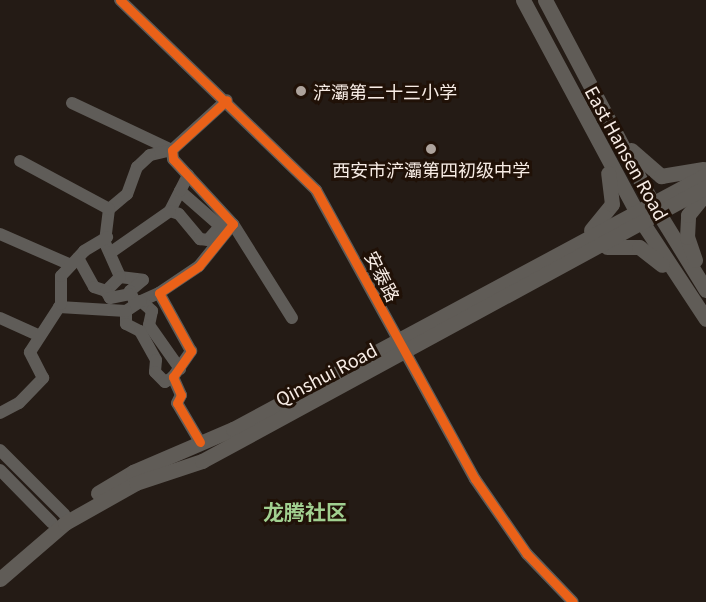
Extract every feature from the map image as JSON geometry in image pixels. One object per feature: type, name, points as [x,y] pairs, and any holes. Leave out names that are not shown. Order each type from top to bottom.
[{"type":"main road","name":"East Hansen Road","points":[[523,0],[639,217],[706,319]]},
{"type":"main road","name":"East Hansen Road","points":[[545,0],[656,209],[706,289]]},
{"type":"main road","points":[[618,134],[661,176],[706,168]]},
{"type":"main road","points":[[574,244],[602,221],[612,204],[612,186],[594,136]]},
{"type":"main road","name":"Qinshui Road","points":[[656,209],[706,175]]},
{"type":"main road","name":"Qinshui Road","points":[[0,579],[85,512],[136,483],[202,461],[402,347],[574,244],[706,187]]},
{"type":"main road","points":[[706,193],[691,209],[686,231],[706,289]]},
{"type":"main road","name":"Qinshui Road","points":[[0,568],[58,518],[133,472],[402,347],[576,259],[639,217]]},
{"type":"main road","points":[[576,259],[615,244],[639,247],[689,294]]},
{"type":"street","name":"安泰路","points":[[120,0],[226,100],[316,190],[475,479],[527,554],[573,602]]},
{"type":"street","points":[[120,277],[110,253],[107,237],[109,209],[127,194],[137,167],[150,155],[172,150],[226,100]]},
{"type":"street","points":[[72,103],[172,150],[188,175],[232,224],[292,318]]},
{"type":"street","points":[[20,161],[109,209]]},
{"type":"street","points":[[110,253],[170,211],[188,175]]},
{"type":"street","points":[[170,211],[179,214],[200,239],[208,240],[220,226],[180,191]]},
{"type":"street","points":[[59,307],[133,302],[159,293],[199,266],[232,224]]},
{"type":"street","points":[[0,234],[74,261],[94,287],[106,291],[110,298],[133,302],[152,311],[144,328],[156,360],[155,372],[165,382],[176,373],[191,351],[159,293]]},
{"type":"street","points":[[0,413],[19,403],[43,378],[30,352],[38,335],[59,307],[62,276],[74,261],[107,237]]},
{"type":"street","points":[[106,291],[120,277]]},
{"type":"street","points":[[120,277],[144,280],[133,302],[126,324],[144,328],[176,373],[181,395],[177,403],[200,441]]},
{"type":"street","points":[[0,318],[38,335]]},
{"type":"street","points":[[0,450],[58,518]]},
{"type":"street","points":[[0,470],[58,518]]},
{"type":"cycle path","points":[[120,0],[316,190],[475,479],[527,554],[573,602]]},
{"type":"cycle path","points":[[200,442],[177,403],[181,395],[173,377],[191,351],[159,293],[199,266],[233,224],[173,159],[172,150],[227,100]]},
{"type":"place","name":"浐灞第二十三小学","points":[[301,91]]},
{"type":"place","name":"西安市浐灞第四初级中学","points":[[431,149]]},
{"type":"district","name":"龙腾社区","points":[[305,511]]}]
